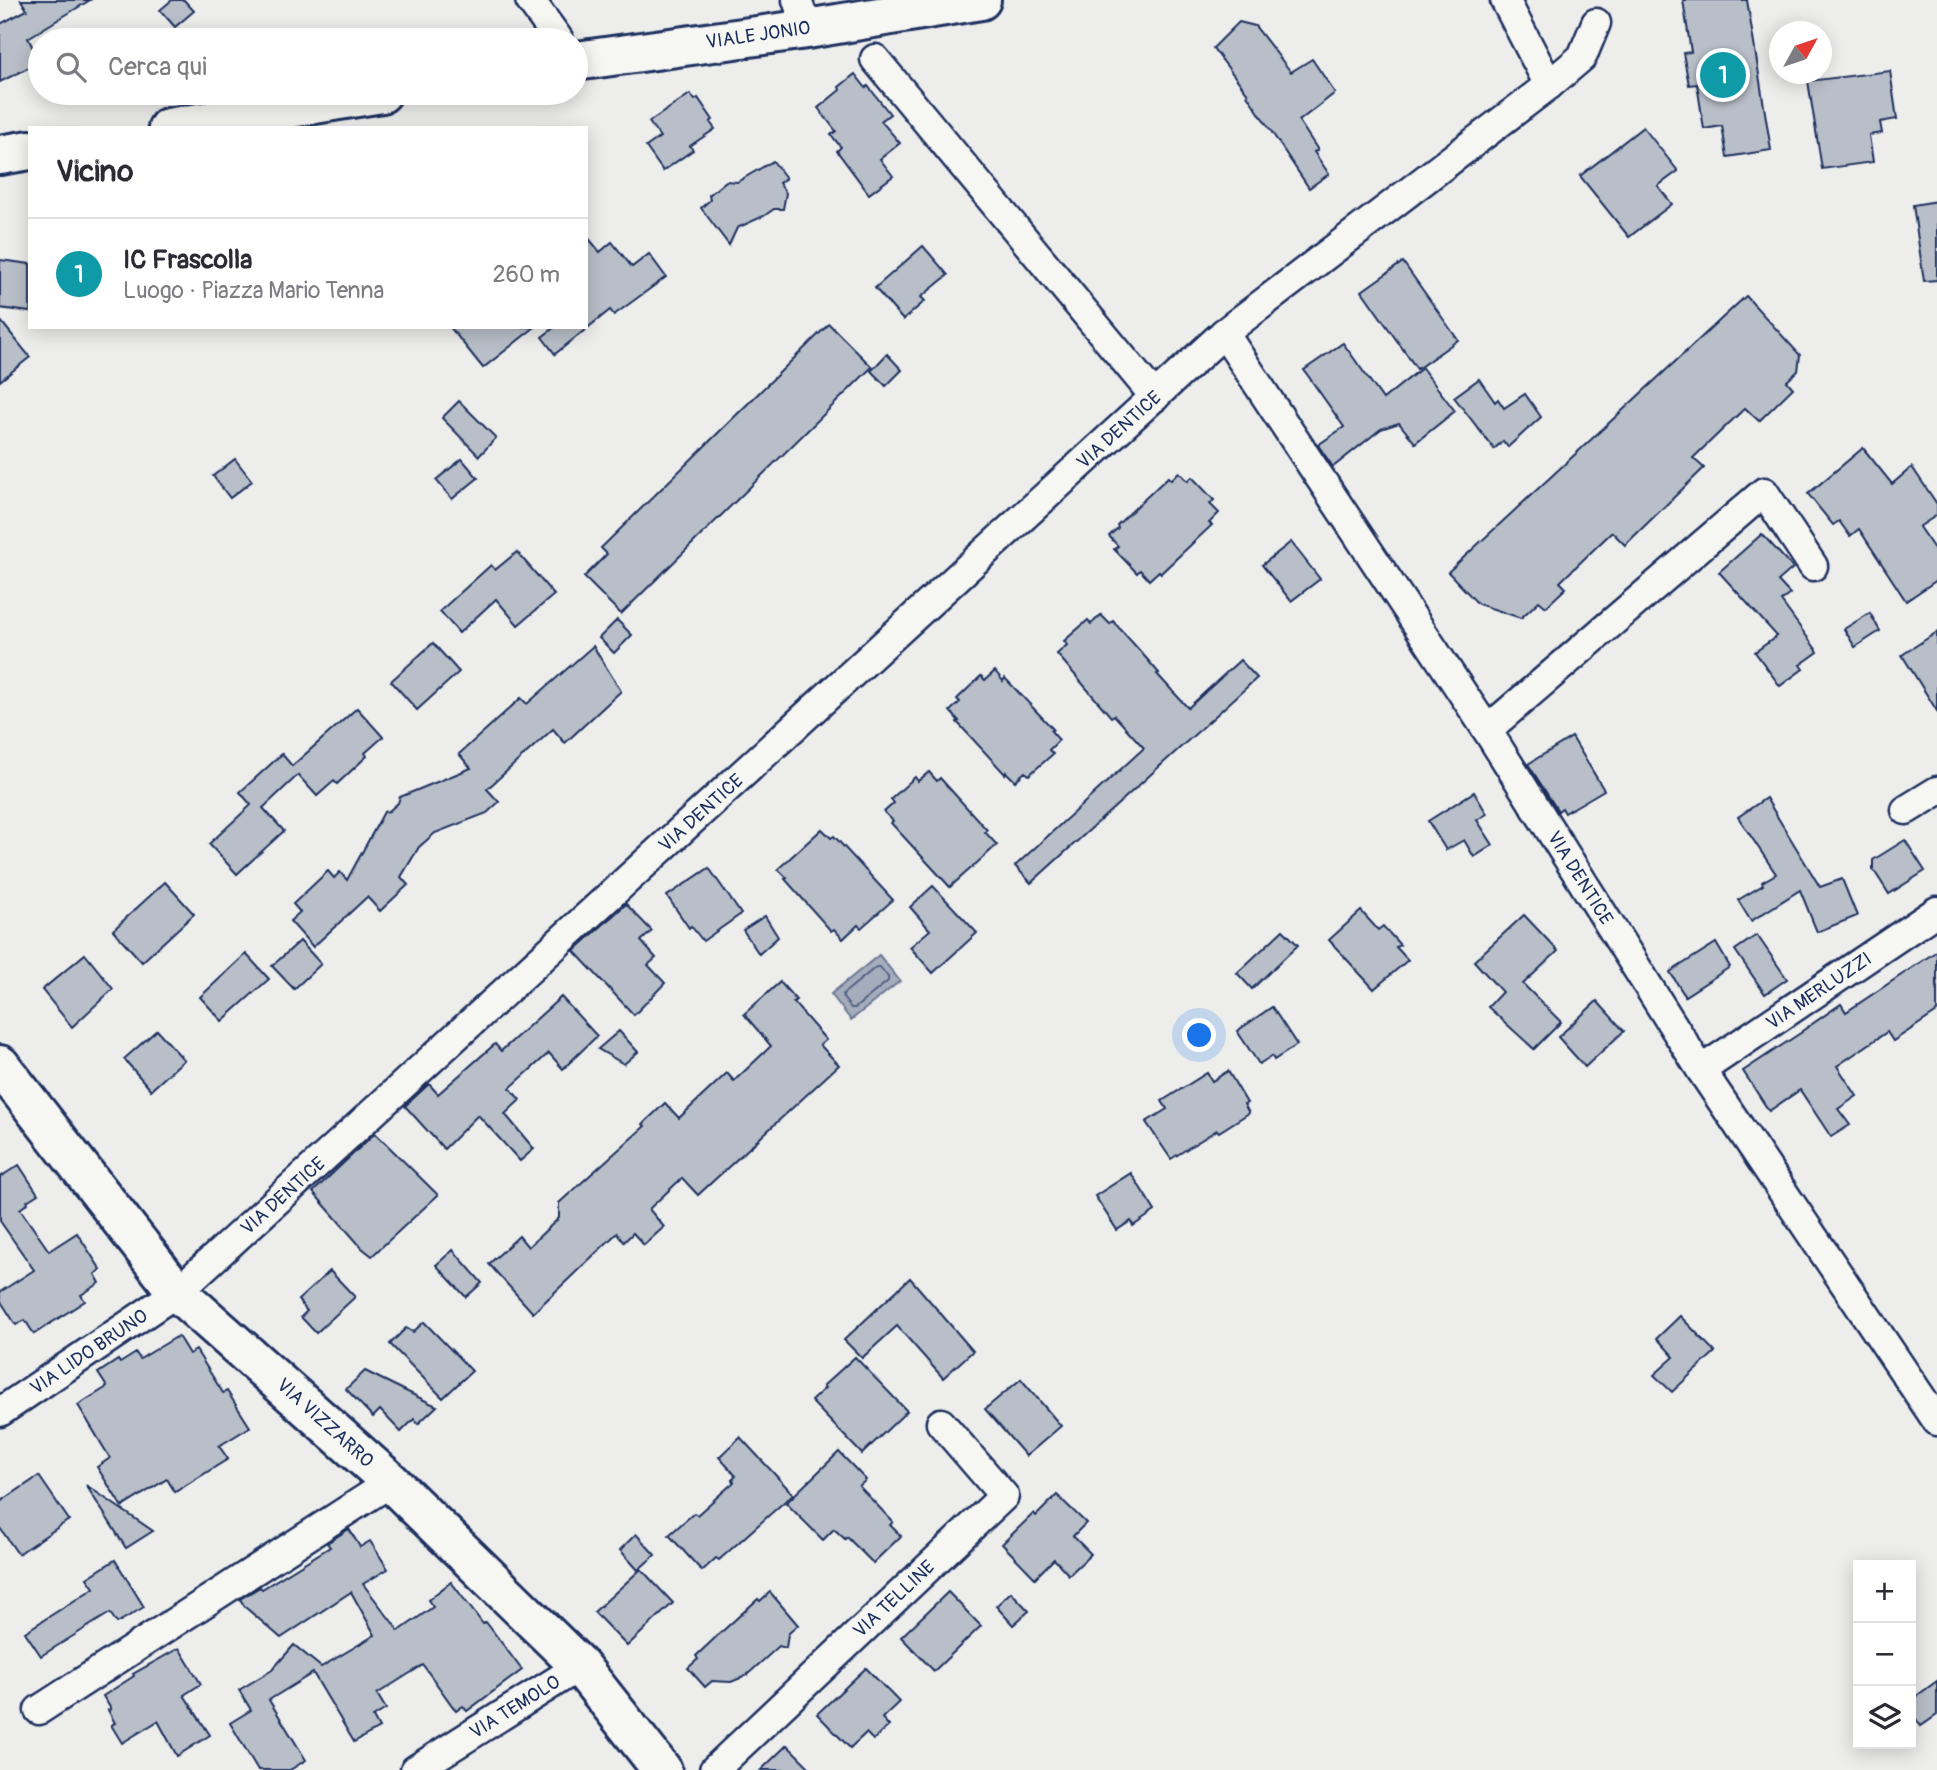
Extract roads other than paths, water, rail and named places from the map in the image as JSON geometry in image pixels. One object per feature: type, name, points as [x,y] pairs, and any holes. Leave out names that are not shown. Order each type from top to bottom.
[{"type":"street","points":[[530,0],[550,28]]},
{"type":"street","name":"VIALE JONIO","points":[[588,59],[802,14],[981,0]]},
{"type":"street","points":[[1504,0],[1549,85]]},
{"type":"street","name":"VIA DENTICE","points":[[177,1292],[1224,333],[1549,85],[1582,57],[1596,23]]},
{"type":"street","points":[[876,58],[1155,397]]},
{"type":"street","points":[[180,126],[309,105]]},
{"type":"street","points":[[0,155],[28,150]]},
{"type":"street","name":"VIA DENTICE","points":[[1224,333],[1487,730],[1701,1070],[1937,1421]]},
{"type":"street","points":[[1487,730],[1764,492],[1813,566]]},
{"type":"street","points":[[1906,810],[1937,791]]},
{"type":"street","name":"VIA MERLUZZI","points":[[1701,1070],[1937,911]]},
{"type":"street","name":"VIA VIZZARRO","points":[[0,1065],[177,1292],[391,1482],[580,1667],[662,1770]]},
{"type":"street","name":"VIA LIDO BRUNO","points":[[0,1412],[177,1292]]},
{"type":"street","name":"VIA TELLINE","points":[[714,1770],[1004,1496],[941,1423]]},
{"type":"street","points":[[39,1710],[391,1482]]},
{"type":"street","name":"VIA TEMOLO","points":[[415,1770],[580,1667]]},
{"type":"water","points":[[879,955],[900,981],[851,1020],[831,994]]},
{"type":"place","name":"IC Frascolla","points":[[1723,75]]}]
